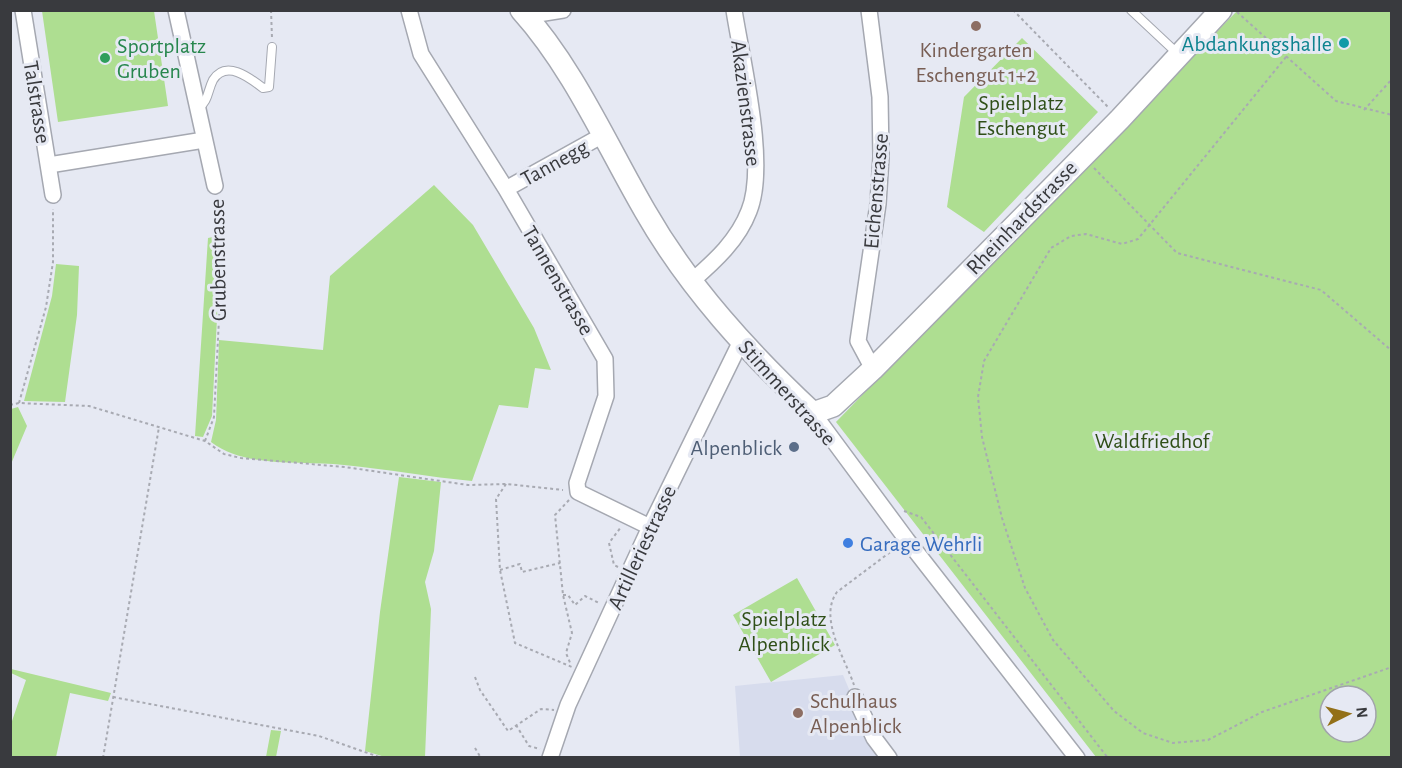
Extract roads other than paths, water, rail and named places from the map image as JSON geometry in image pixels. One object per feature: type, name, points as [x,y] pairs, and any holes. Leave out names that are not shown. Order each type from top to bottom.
[{"type":"street","name":"Talstrasse","points":[[23,10],[53,195]]},
{"type":"street","name":"Grubenstrasse","points":[[176,10],[215,186]]},
{"type":"street","name":"Tannenstrasse","points":[[409,10],[421,54],[506,189],[605,359],[606,396],[577,483],[578,492],[650,527]]},
{"type":"street","points":[[525,15],[563,10]]},
{"type":"street","name":"Akazienstrasse","points":[[692,281],[713,263],[737,234],[750,210],[756,183],[757,156],[734,10]]},
{"type":"street","name":"Eichenstrasse","points":[[869,10],[880,97],[881,157],[878,204],[858,341],[873,369]]},
{"type":"street","name":"Rheinhardstrasse","points":[[813,413],[833,406],[873,369],[1120,119],[1221,10]]},
{"type":"street","name":"Stimmerstrasse","points":[[525,15],[573,82],[651,221],[692,281],[741,340],[813,413],[1077,758]]},
{"type":"street","name":"Tannegg","points":[[506,189],[603,135]]},
{"type":"street","points":[[48,165],[204,140]]},
{"type":"street","name":"Artilleriestrasse","points":[[551,755],[577,669],[613,607],[741,340]]},
{"type":"street","points":[[855,697],[874,738],[890,758]]},
{"type":"lane","points":[[1131,10],[1179,55]]},
{"type":"lane","points":[[198,109],[207,102],[214,79],[223,72],[240,71],[263,88],[269,87],[272,47]]},
{"type":"place","name":"Kindergarten Eschengut 1+2","points":[[976,26]]},
{"type":"place","name":"Abdankungshalle","points":[[1344,43]]},
{"type":"place","name":"Sportplatz Gruben","points":[[105,58]]},
{"type":"place","name":"Alpenblick","points":[[794,447]]},
{"type":"place","name":"Garage Wehrli","points":[[848,543]]},
{"type":"place","name":"Schulhaus Alpenblick","points":[[798,713]]},
{"type":"park label","name":"Spielplatz Eschengut","points":[[1021,114]]},
{"type":"park label","name":"Waldfriedhof","points":[[1152,440]]},
{"type":"park label","name":"Spielplatz Alpenblick","points":[[784,630]]}]
